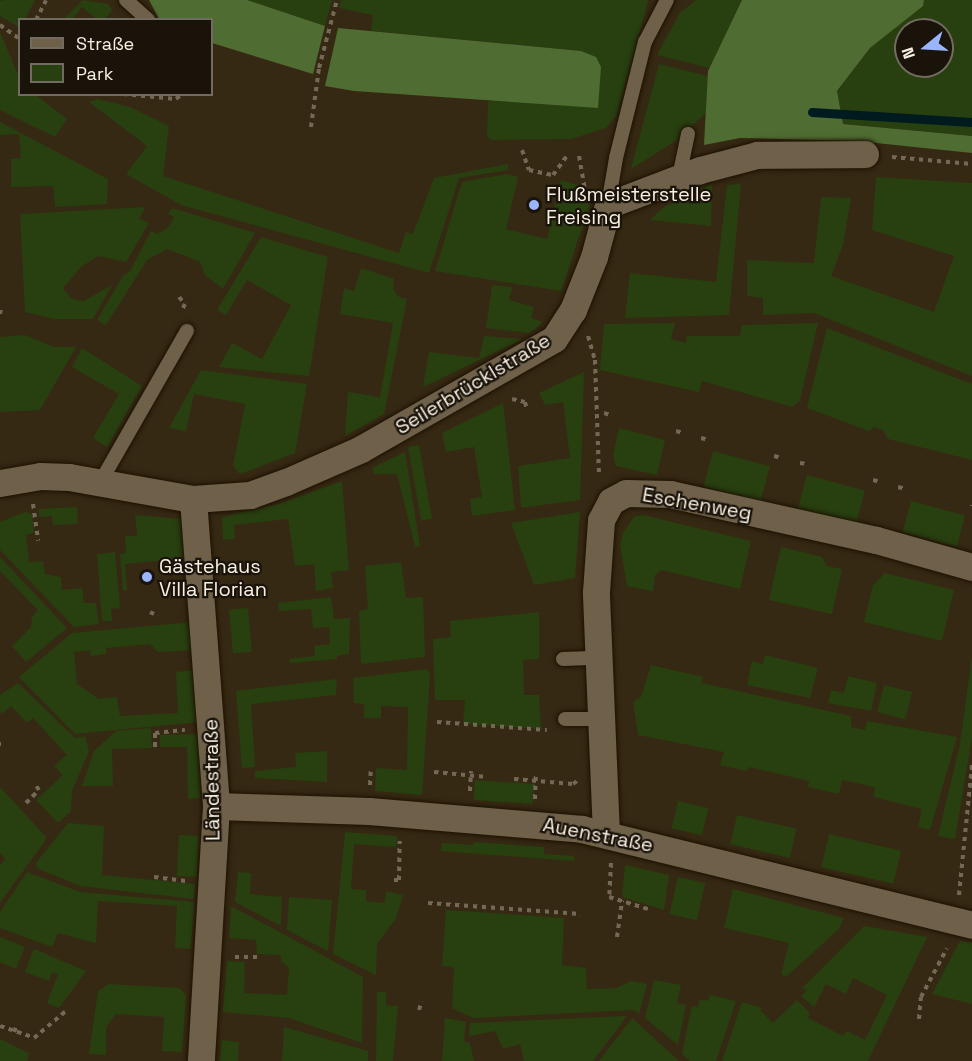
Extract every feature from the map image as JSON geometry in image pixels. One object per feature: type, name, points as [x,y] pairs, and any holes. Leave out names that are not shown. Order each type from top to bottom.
[{"type":"street","points":[[608,205],[679,177],[757,155],[865,154]]},
{"type":"street","name":"Seilerbrücklstraße","points":[[0,483],[30,477],[101,482],[193,499],[250,495],[328,466],[533,353],[567,323],[594,257],[608,205]]},
{"type":"street","name":"Eschenweg","points":[[606,509],[611,501],[626,493],[670,494],[876,540],[972,567]]},
{"type":"street","name":"Ländestraße","points":[[193,499],[216,806],[201,1061]]},
{"type":"street","points":[[606,509],[597,548],[597,658],[599,719],[609,835]]},
{"type":"street","name":"Auenstraße","points":[[216,806],[400,813],[534,823],[609,835],[963,924]]},
{"type":"lane","points":[[126,0],[146,18]]},
{"type":"lane","points":[[608,205],[616,158],[645,42],[667,0]]},
{"type":"lane","points":[[679,177],[688,135]]},
{"type":"lane","points":[[101,482],[187,331]]},
{"type":"lane","points":[[563,659],[597,658]]},
{"type":"lane","points":[[565,719],[599,719]]},
{"type":"path","points":[[37,18],[46,0]]},
{"type":"path","points":[[311,127],[319,68],[337,0]]},
{"type":"path","points":[[0,25],[18,38]]},
{"type":"path","points":[[144,96],[176,99],[180,96]]},
{"type":"path","points":[[522,150],[529,170],[540,174],[552,175],[568,154]]},
{"type":"path","points":[[865,154],[972,164]]},
{"type":"path","points":[[567,323],[584,331],[592,343],[597,470],[606,509]]},
{"type":"path","points":[[512,399],[525,402],[527,410]]},
{"type":"path","points":[[603,413],[610,415]]},
{"type":"path","points":[[676,431],[683,433]]},
{"type":"path","points":[[700,438],[709,440]]},
{"type":"path","points":[[774,456],[782,458]]},
{"type":"path","points":[[800,463],[807,464]]},
{"type":"path","points":[[30,477],[38,541]]},
{"type":"path","points":[[873,480],[881,483]]},
{"type":"path","points":[[898,487],[906,489]]},
{"type":"path","points":[[150,612],[158,616]]},
{"type":"path","points":[[437,722],[549,731]]},
{"type":"path","points":[[155,747],[155,733],[211,728]]},
{"type":"path","points":[[919,1019],[921,997],[963,924],[966,802],[972,765]]},
{"type":"path","points":[[434,772],[487,777]]},
{"type":"path","points":[[514,779],[573,784],[584,775]]},
{"type":"path","points":[[26,803],[39,790],[35,784]]},
{"type":"path","points":[[966,802],[972,802]]},
{"type":"path","points":[[394,880],[399,880],[400,813]]},
{"type":"path","points":[[609,835],[609,897],[648,909]]},
{"type":"path","points":[[617,937],[622,900]]},
{"type":"path","points":[[428,903],[470,903],[581,914]]},
{"type":"path","points":[[418,1010],[423,1001]]},
{"type":"path","points":[[0,1026],[34,1038],[67,1010]]},
{"type":"path","points":[[14,1032],[16,1025]]},
{"type":"green space","points":[[35,0],[26,18],[18,18],[18,26],[0,16],[0,1]]},
{"type":"green space","points":[[83,0],[108,4],[112,10],[106,18],[96,18],[82,7],[73,18],[65,18]]},
{"type":"green space","points":[[149,0],[247,0],[325,26],[313,74],[213,43],[213,18],[158,18]]},
{"type":"green space","points":[[247,0],[332,0],[325,26]]},
{"type":"green space","points":[[341,0],[647,0],[648,2],[616,116],[606,128],[571,139],[491,140],[487,136],[488,102],[581,51],[371,31],[373,15],[339,8]]},
{"type":"green space","points":[[696,0],[742,0],[709,68],[657,55],[680,13]]},
{"type":"green space","points":[[742,0],[924,0],[923,6],[908,18],[894,18],[894,29],[870,48],[837,91],[843,124],[972,136],[972,153],[857,141],[740,138],[704,145],[708,71]]},
{"type":"green space","points":[[924,0],[972,0],[972,136],[843,124],[837,92],[870,48],[894,29],[894,78],[954,78],[954,18],[907,18],[922,6]]},
{"type":"green space","points":[[338,28],[581,51],[596,57],[601,67],[598,108],[354,91],[325,86]]},
{"type":"green space","points":[[0,32],[18,75],[18,96],[37,96],[67,119],[55,137],[0,110]]},
{"type":"green space","points":[[659,64],[708,76],[706,113],[677,140],[631,169]]},
{"type":"green space","points":[[98,99],[130,107],[169,126],[163,176],[399,253],[406,232],[413,234],[434,178],[508,164],[508,170],[459,178],[429,273],[181,205],[126,174],[147,146],[89,102]]},
{"type":"green space","points":[[0,122],[108,179],[107,204],[55,207],[53,186],[11,187],[11,159],[21,158],[19,134],[0,135]]},
{"type":"green space","points":[[507,174],[518,177],[506,229],[547,239],[561,180],[581,186],[591,201],[561,291],[435,271],[462,182]]},
{"type":"green space","points":[[876,177],[972,183],[972,376],[814,313],[763,315],[763,298],[747,296],[747,260],[814,263],[821,197],[851,198],[843,245],[831,276],[934,312],[954,256],[872,230]]},
{"type":"green space","points":[[712,184],[711,226],[650,220],[664,207]]},
{"type":"green space","points":[[741,184],[729,315],[625,318],[630,273],[716,282],[727,185]]},
{"type":"green space","points":[[146,207],[139,218],[149,223],[126,262],[98,256],[81,267],[63,288],[72,299],[84,301],[112,285],[93,319],[54,319],[25,312],[20,214]]},
{"type":"green space","points":[[172,208],[255,233],[223,289],[205,275],[200,262],[167,249],[147,260],[106,325],[97,320],[123,276],[130,271],[151,231],[157,234],[168,228],[174,217],[168,214]]},
{"type":"green space","points":[[261,237],[328,257],[309,376],[219,367],[232,343],[262,359],[291,305],[247,280],[226,315],[217,310]]},
{"type":"green space","points":[[361,268],[394,279],[393,289],[399,297],[407,299],[384,414],[345,436],[348,392],[380,397],[393,323],[340,314],[344,288],[354,291]]},
{"type":"green space","points":[[492,285],[512,287],[509,300],[534,307],[531,318],[543,322],[530,333],[486,328]]},
{"type":"green space","points":[[675,323],[671,339],[686,343],[687,336],[740,336],[742,325],[818,323],[800,400],[793,407],[702,381],[699,392],[600,370],[604,324]]},
{"type":"green space","points":[[827,328],[972,384],[972,460],[888,439],[883,430],[874,427],[869,431],[807,408]]},
{"type":"green space","points":[[25,335],[54,347],[76,347],[40,410],[0,412],[0,337]]},
{"type":"green space","points":[[484,336],[523,339],[423,387],[429,352],[479,358]]},
{"type":"green space","points":[[82,348],[142,386],[107,447],[93,438],[119,394],[72,367]]},
{"type":"green space","points":[[201,370],[307,384],[295,453],[240,474],[233,466],[245,404],[194,394],[186,431],[169,428]]},
{"type":"green space","points":[[584,372],[580,500],[521,508],[518,466],[570,458],[563,402],[545,405],[539,393]]},
{"type":"green space","points":[[503,403],[515,510],[472,516],[470,499],[482,497],[474,447],[446,452],[442,433]]},
{"type":"green space","points":[[619,428],[665,440],[657,475],[616,466],[613,455]]},
{"type":"green space","points":[[419,445],[432,519],[421,521],[408,447]]},
{"type":"green space","points":[[713,451],[770,466],[760,502],[703,487]]},
{"type":"green space","points":[[405,452],[420,546],[415,547],[397,474],[374,474],[372,468]]},
{"type":"green space","points":[[807,475],[865,491],[855,526],[797,511]]},
{"type":"green space","points":[[342,481],[349,570],[331,572],[333,588],[316,591],[314,564],[295,566],[288,519],[234,525],[235,539],[223,540],[222,517],[279,504]]},
{"type":"green space","points":[[911,501],[965,515],[957,546],[903,532]]},
{"type":"green space","points":[[77,507],[78,524],[53,525],[52,516],[39,517],[39,509]]},
{"type":"green space","points":[[25,512],[32,514],[34,533],[26,535],[29,562],[43,561],[45,574],[61,577],[62,590],[82,588],[84,603],[96,603],[99,624],[74,627],[0,550],[0,522]]},
{"type":"green space","points":[[580,512],[575,578],[534,585],[511,523]]},
{"type":"green space","points":[[135,515],[180,519],[185,558],[125,564],[127,590],[123,591],[120,554],[126,553],[125,536],[137,536]]},
{"type":"green space","points":[[643,515],[751,541],[740,589],[662,570],[655,575],[653,591],[627,586],[620,545],[623,533],[634,517]]},
{"type":"green space","points":[[781,547],[822,557],[827,566],[842,569],[832,614],[769,600]]},
{"type":"green space","points":[[115,552],[120,608],[111,609],[112,621],[102,621],[97,554]]},
{"type":"green space","points":[[0,557],[67,628],[26,662],[12,646],[31,627],[32,617],[38,610],[0,571]]},
{"type":"green space","points":[[401,562],[406,598],[423,597],[425,657],[361,664],[359,611],[368,609],[365,566]]},
{"type":"green space","points":[[885,573],[954,590],[942,641],[864,622],[873,585]]},
{"type":"green space","points":[[331,597],[334,619],[350,618],[349,654],[337,656],[337,659],[290,663],[289,659],[315,656],[314,646],[330,644],[329,627],[313,628],[311,609],[279,611],[278,603]]},
{"type":"green space","points":[[248,608],[252,652],[233,653],[229,610]]},
{"type":"green space","points":[[539,612],[539,659],[523,660],[524,695],[539,695],[541,729],[463,724],[465,700],[435,700],[433,639],[451,637],[450,621]]},
{"type":"green space","points":[[192,622],[194,650],[158,652],[150,644],[106,648],[106,654],[91,656],[90,650],[74,652],[77,684],[99,699],[117,697],[120,716],[178,713],[176,672],[195,670],[199,722],[75,734],[19,677],[72,633]]},
{"type":"green space","points":[[765,655],[818,668],[810,698],[747,685],[752,661],[763,664]]},
{"type":"green space","points":[[972,656],[972,737],[955,839],[938,836],[960,744]]},
{"type":"green space","points":[[651,665],[703,677],[702,683],[851,716],[851,727],[865,730],[867,721],[957,737],[930,830],[918,827],[922,809],[874,797],[875,787],[842,780],[839,794],[808,787],[809,781],[749,767],[747,771],[720,765],[724,752],[638,735],[633,702],[641,697]]},
{"type":"green space","points":[[427,669],[430,675],[422,795],[375,791],[376,768],[407,770],[408,707],[381,706],[381,718],[364,718],[364,704],[354,703],[353,678]]},
{"type":"green space","points":[[848,676],[877,683],[871,711],[828,703],[831,690],[844,693]]},
{"type":"green space","points":[[337,679],[336,695],[251,704],[255,767],[242,768],[236,691]]},
{"type":"green space","points":[[18,683],[75,738],[85,736],[89,751],[72,791],[71,811],[58,823],[36,800],[63,775],[54,766],[67,755],[33,718],[27,723],[11,706],[2,714],[0,695]]},
{"type":"green space","points":[[884,685],[912,692],[905,719],[877,712]]},
{"type":"green space","points":[[151,728],[152,748],[112,749],[113,786],[82,786],[94,751],[116,731]]},
{"type":"green space","points":[[199,734],[200,798],[188,799],[187,747],[160,747],[160,735]]},
{"type":"green space","points":[[327,751],[327,782],[255,778],[255,771],[296,767],[295,753]]},
{"type":"green space","points":[[475,780],[534,784],[532,804],[474,800]]},
{"type":"green space","points":[[0,787],[47,838],[0,903],[0,865],[5,859],[0,853]]},
{"type":"green space","points":[[678,801],[708,808],[702,835],[672,828]]},
{"type":"green space","points":[[737,815],[796,829],[790,858],[730,844]]},
{"type":"green space","points":[[68,823],[104,826],[102,875],[195,884],[194,899],[80,886],[37,868],[36,863]]},
{"type":"green space","points":[[345,832],[397,836],[396,847],[354,844],[351,889],[366,890],[366,901],[385,903],[386,891],[403,895],[396,918],[377,944],[376,975],[333,954]]},
{"type":"green space","points":[[829,834],[901,851],[893,884],[821,867]]},
{"type":"green space","points":[[179,835],[199,836],[197,877],[177,876]]},
{"type":"green space","points":[[474,842],[544,847],[544,854],[574,856],[574,861],[441,851],[442,843],[473,845]]},
{"type":"green space","points":[[625,865],[669,875],[664,910],[622,897]]},
{"type":"green space","points":[[27,872],[80,892],[194,902],[191,949],[175,948],[177,906],[98,901],[96,943],[58,933],[52,947],[0,928],[0,912]]},
{"type":"green space","points":[[238,872],[251,873],[250,894],[282,897],[281,926],[235,902]]},
{"type":"green space","points":[[678,877],[705,883],[697,920],[669,914]]},
{"type":"green space","points":[[733,889],[844,918],[839,929],[787,976],[781,975],[789,943],[724,928]]},
{"type":"green space","points":[[289,897],[332,900],[328,951],[287,930]]},
{"type":"green space","points":[[231,906],[363,977],[362,1043],[289,1018],[223,1012],[227,961],[245,962],[244,993],[287,995],[289,968],[281,961],[281,955],[257,954],[256,940],[229,938]]},
{"type":"green space","points":[[446,910],[564,918],[562,965],[586,968],[587,989],[616,988],[631,981],[647,984],[639,1014],[634,1010],[473,1018],[452,1008],[454,967],[442,966]]},
{"type":"green space","points":[[864,926],[927,937],[868,1061],[722,1061],[742,1002],[762,1008],[760,1010],[773,1023],[797,1000],[810,1013],[808,1018],[843,1036],[847,1031],[865,1040],[887,995],[853,978],[846,994],[826,984],[814,1007],[801,996],[807,990],[802,988]]},
{"type":"green space","points":[[0,937],[25,947],[16,969],[0,962]]},
{"type":"green space","points":[[960,941],[972,943],[972,1004],[932,994]]},
{"type":"green space","points":[[34,949],[86,971],[59,1008],[47,1003],[58,974],[52,972],[49,981],[25,972]]},
{"type":"green space","points":[[654,980],[681,985],[677,1003],[686,1005],[678,1045],[645,1018]]},
{"type":"green space","points":[[109,984],[179,988],[186,995],[182,1052],[162,1051],[164,1017],[116,1014],[106,1027],[106,1055],[89,1054],[98,991]]},
{"type":"green space","points":[[377,992],[386,992],[386,1005],[398,1006],[393,1061],[376,1061]]},
{"type":"green space","points":[[710,995],[736,1001],[716,1061],[690,1061],[682,1054],[692,1006],[698,1007],[700,999],[708,1001]]},
{"type":"green space","points":[[627,1016],[593,1061],[524,1061],[520,1044],[503,1049],[495,1031],[469,1036],[470,1023]]},
{"type":"green space","points":[[445,1018],[466,1022],[464,1041],[470,1043],[474,1061],[442,1061]]},
{"type":"green space","points":[[632,1018],[679,1061],[599,1061]]},
{"type":"green space","points":[[284,1027],[368,1051],[368,1061],[282,1061]]},
{"type":"green space","points":[[0,1039],[29,1053],[27,1061],[0,1061]]},
{"type":"green space","points":[[222,1040],[239,1042],[238,1061],[220,1061]]},
{"type":"waterway","points":[[812,112],[972,122]]},
{"type":"place","name":"Flußmeisterstelle Freising","points":[[534,205]]},
{"type":"place","name":"Gästehaus Villa Florian","points":[[147,577]]}]
